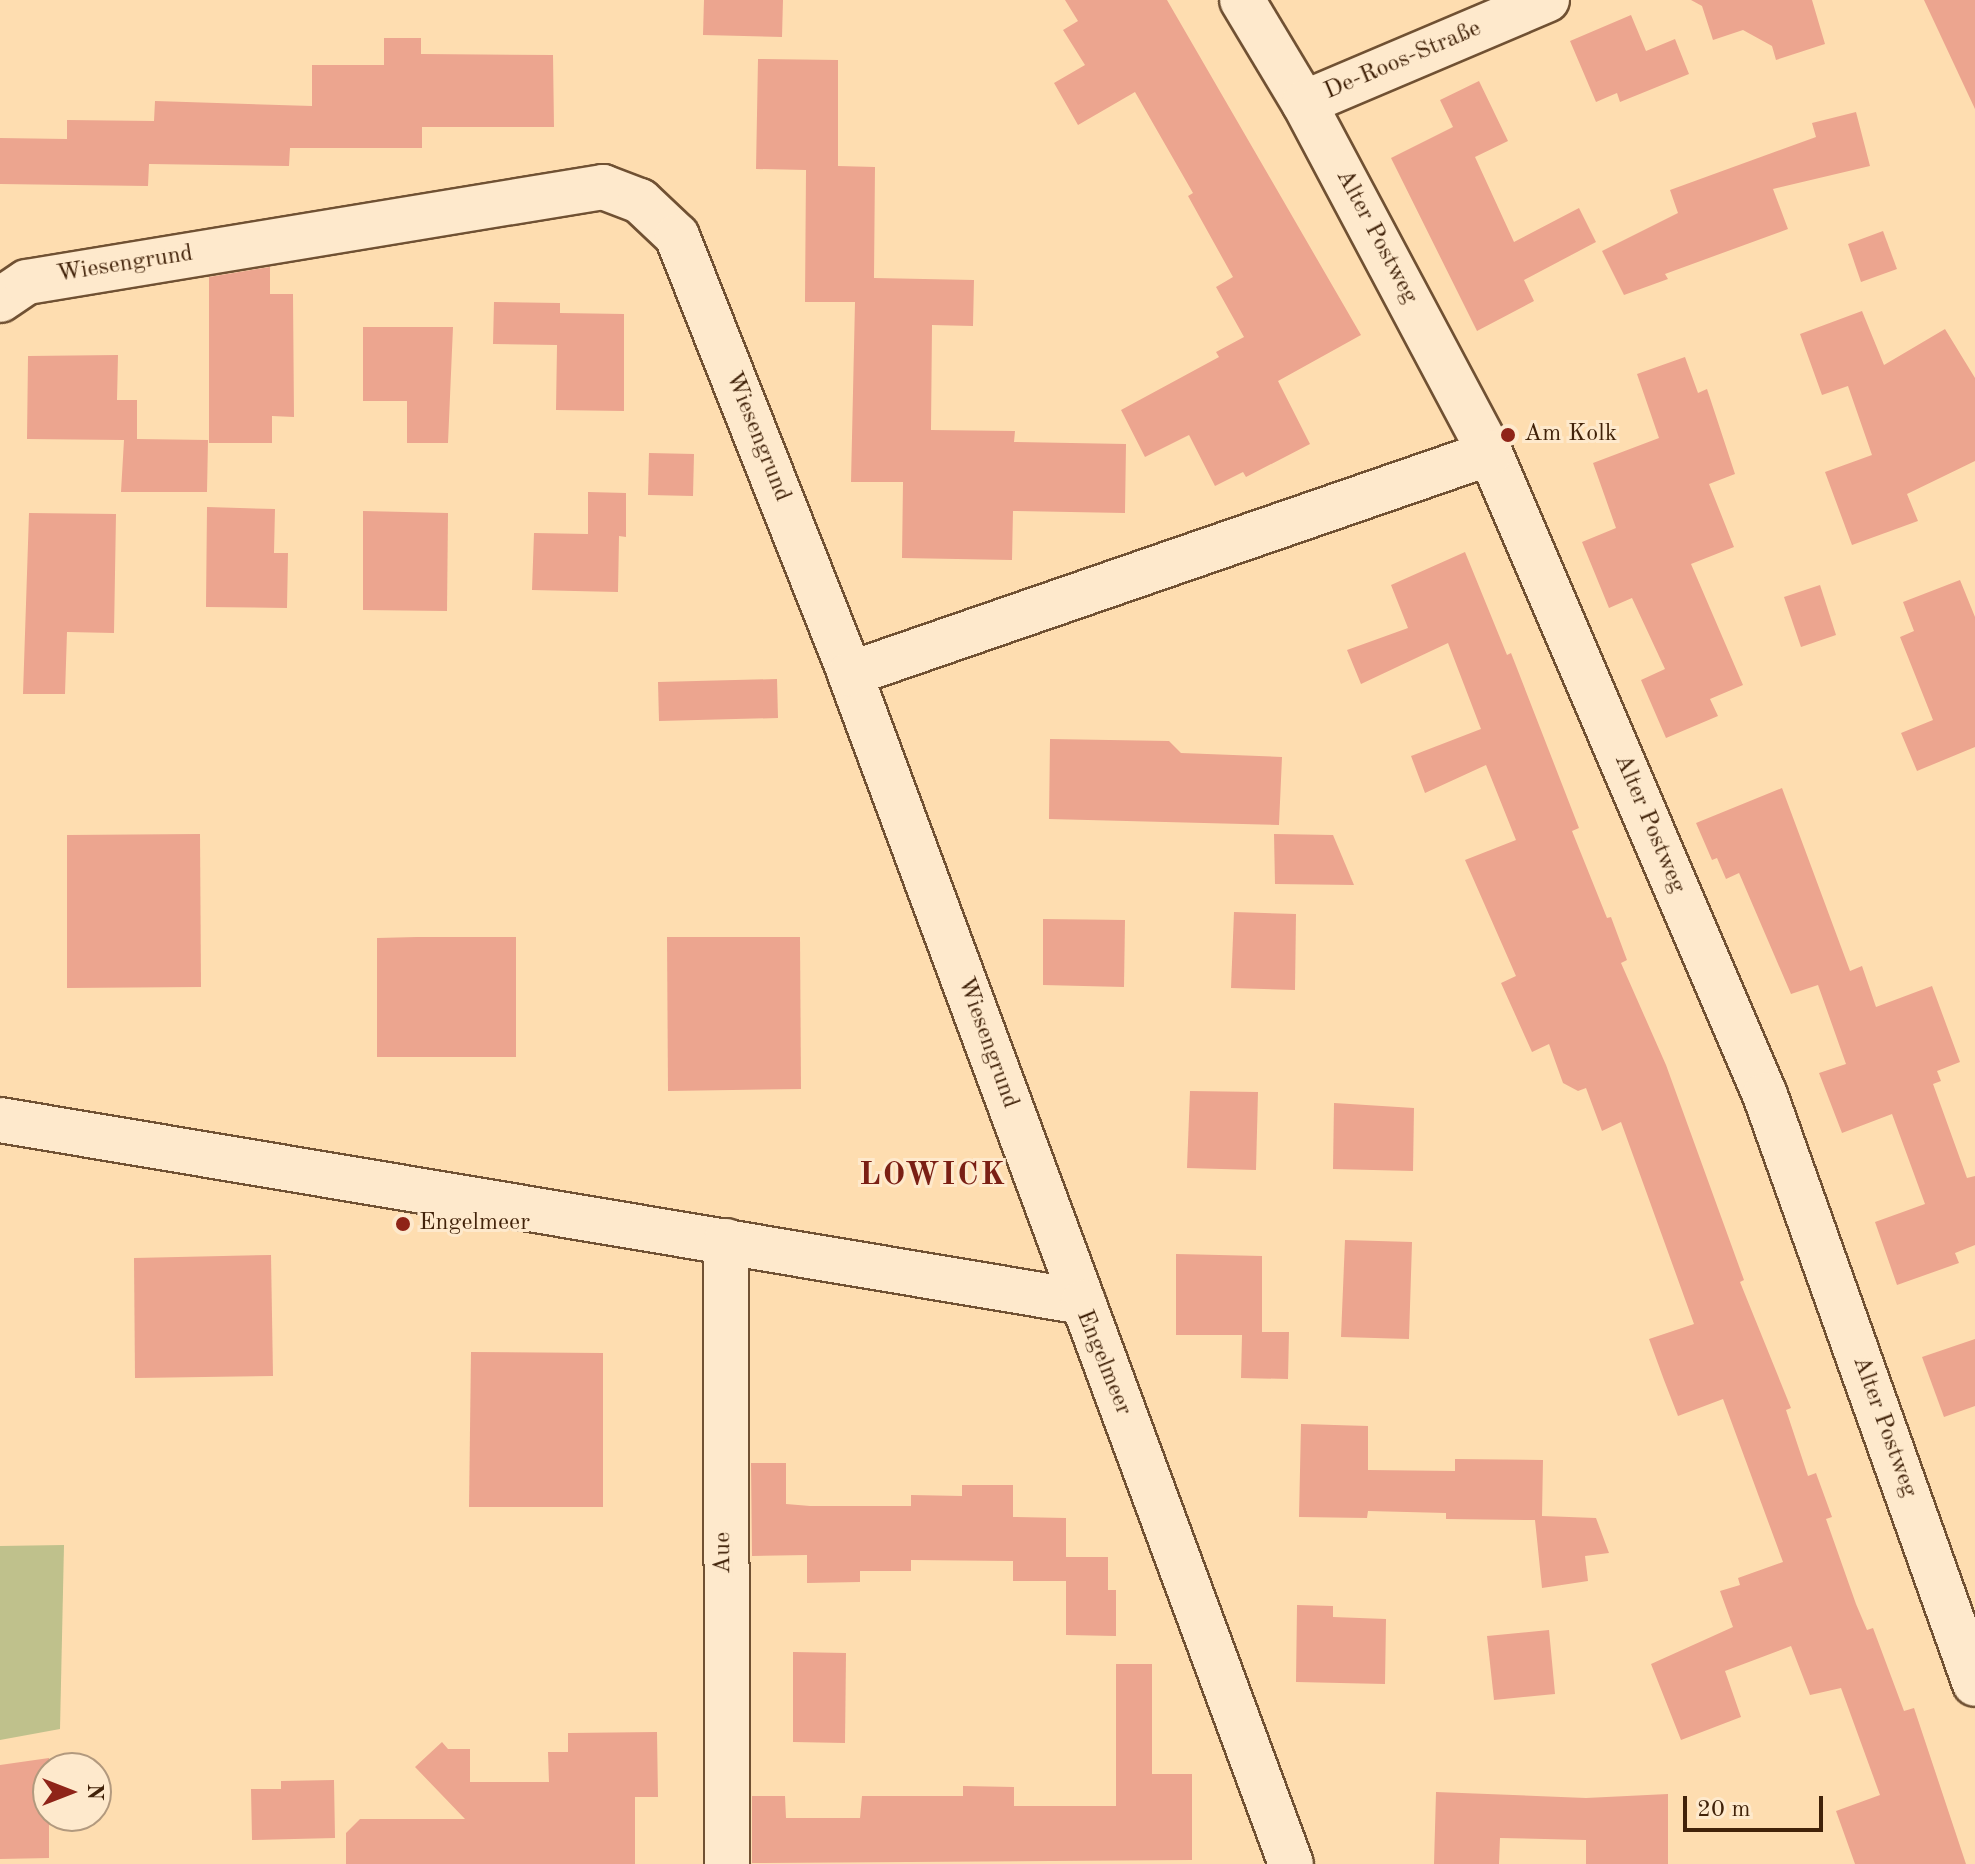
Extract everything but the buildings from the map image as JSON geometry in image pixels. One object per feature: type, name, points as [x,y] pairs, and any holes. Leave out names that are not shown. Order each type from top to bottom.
[{"type":"street","name":"Alter Postweg","points":[[1242,0],[1304,103],[1490,453],[1765,1095],[1975,1684]]},
{"type":"street","name":"De-Roos-Straße","points":[[1304,103],[1547,0]]},
{"type":"street","name":"Wiesengrund","points":[[0,300],[27,282],[603,187],[640,201],[677,236],[850,674],[1083,1302]]},
{"type":"street","points":[[850,674],[1490,453]]},
{"type":"street","name":"Engelmeer","points":[[0,1120],[1083,1302],[1291,1864]]},
{"type":"street","name":"Aue","points":[[726,1241],[727,1864]]},
{"type":"green space","points":[[64,1545],[60,1729],[0,1740],[0,1546]]},
{"type":"place","name":"Am Kolk","points":[[1508,435]]},
{"type":"place","name":"Engelmeer","points":[[403,1224]]},
{"type":"district","name":"LOWICK","points":[[933,1176]]}]
